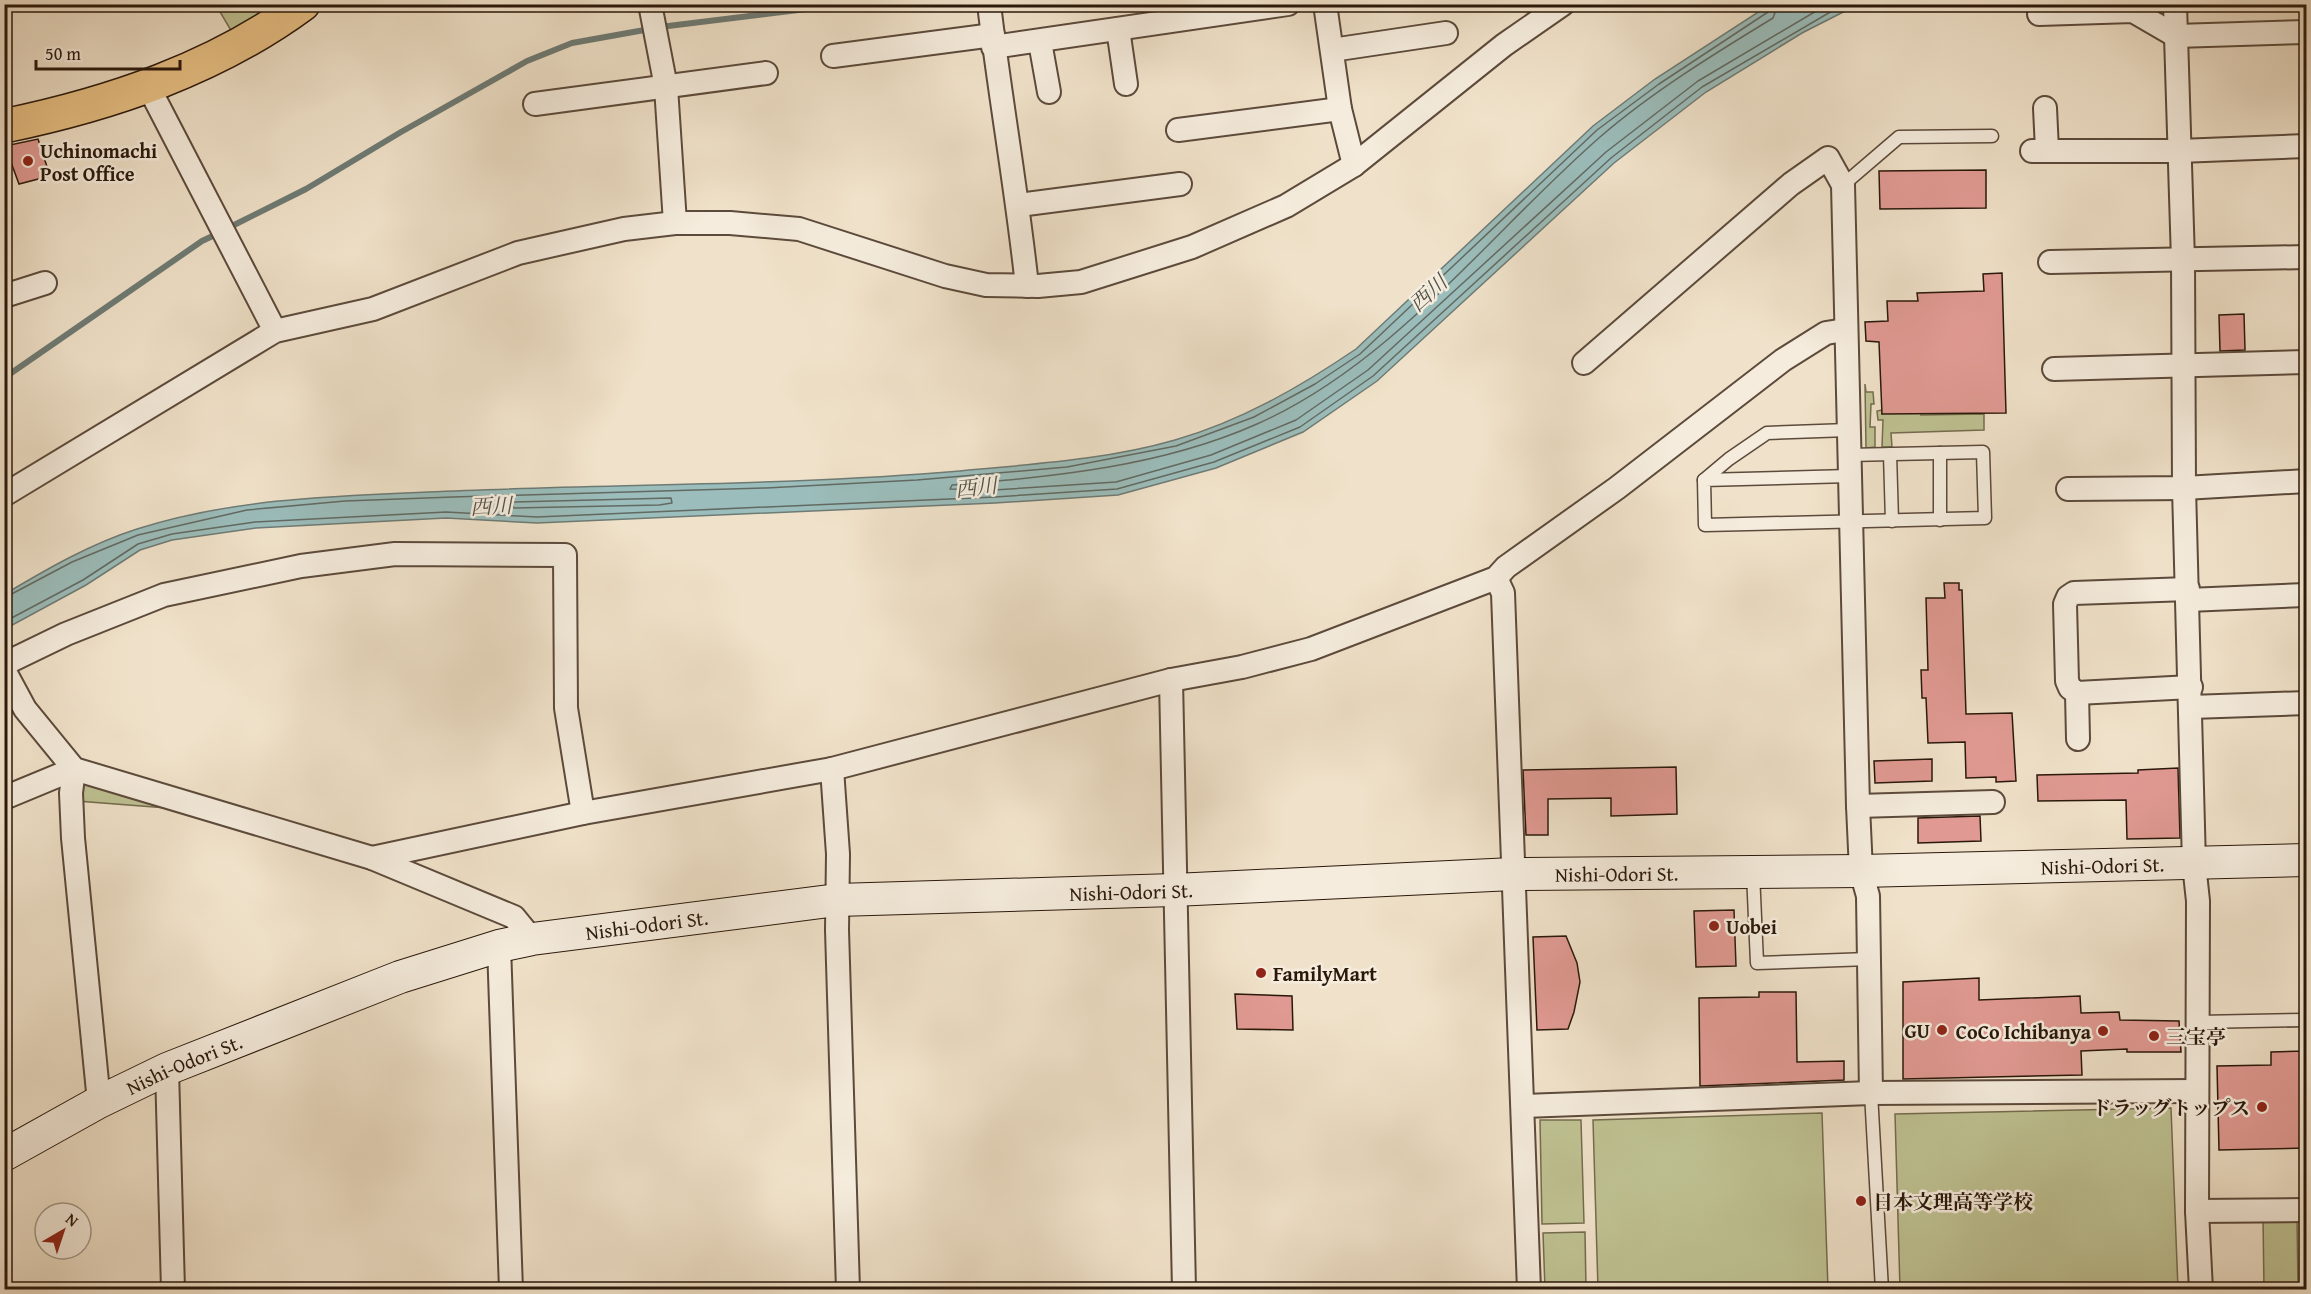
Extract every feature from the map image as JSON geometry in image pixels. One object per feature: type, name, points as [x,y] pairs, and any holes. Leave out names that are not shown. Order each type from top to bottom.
[{"type":"main road","points":[[4,126],[55,115],[187,72],[298,6]]},
{"type":"street","points":[[650,4],[666,87],[675,223]]},
{"type":"street","points":[[990,4],[993,41],[1019,205],[1027,286]]},
{"type":"street","points":[[832,56],[993,41],[1041,42],[1288,4]]},
{"type":"street","points":[[1325,4],[1340,109],[1354,165]]},
{"type":"street","points":[[4,495],[275,331],[373,309],[518,253],[624,229],[675,223],[730,223],[799,229],[945,276],[986,285],[1027,286],[1081,282],[1192,247],[1286,206],[1354,165],[1504,45],[1563,4]]},
{"type":"street","points":[[2175,4],[2183,260],[2184,488],[2194,864],[2198,901],[2197,1211],[2200,1290]]},
{"type":"street","points":[[2039,14],[2133,11],[2176,36],[2307,32]]},
{"type":"street","points":[[1118,29],[1126,84]]},
{"type":"street","points":[[1332,50],[1446,33]]},
{"type":"street","points":[[1041,42],[1049,92]]},
{"type":"street","points":[[535,105],[766,73]]},
{"type":"street","points":[[148,86],[275,331]]},
{"type":"street","points":[[2045,108],[2039,151],[2179,151],[2307,146]]},
{"type":"street","points":[[1178,130],[1340,109]]},
{"type":"street","points":[[1584,363],[1812,168],[1828,158],[1843,185],[1858,806],[1861,871],[1868,896],[1871,1093]]},
{"type":"street","points":[[1019,205],[1180,184]]},
{"type":"street","points":[[2050,262],[2307,257]]},
{"type":"street","points":[[4,296],[45,284]]},
{"type":"street","points":[[372,858],[583,813],[832,769],[1171,680],[1242,667],[1311,649],[1497,578],[1506,567],[1617,488],[1783,360],[1826,333],[1845,330]]},
{"type":"street","points":[[2054,369],[2307,362]]},
{"type":"street","points":[[2068,489],[2184,488],[2307,481]]},
{"type":"street","points":[[4,664],[66,634],[164,595],[301,566],[395,554],[565,555],[566,708],[583,813]]},
{"type":"street","points":[[1497,578],[1503,593],[1528,1290]]},
{"type":"street","points":[[2307,595],[2074,593],[2068,597],[2065,604],[2067,681],[2070,688],[2077,693],[2307,703]]},
{"type":"street","points":[[4,670],[25,709],[74,769],[372,858],[514,917],[532,939]]},
{"type":"street","points":[[1171,680],[1184,1290]]},
{"type":"street","points":[[2077,693],[2078,739]]},
{"type":"street","points":[[4,798],[74,769]]},
{"type":"street","points":[[74,769],[71,793],[73,838],[99,1102]]},
{"type":"street","points":[[832,769],[838,854],[837,900],[848,1290]]},
{"type":"street","points":[[1858,806],[1993,802]]},
{"type":"street","name":"Nishi-Odori St.","points":[[4,1155],[99,1102],[167,1069],[400,977],[499,946],[532,939],[837,900],[1174,890],[1513,874],[1861,871],[2307,860]]},
{"type":"street","points":[[499,946],[511,1290]]},
{"type":"street","points":[[167,1069],[173,1290]]},
{"type":"street","points":[[1523,1106],[1871,1093],[2197,1091]]},
{"type":"street","points":[[2197,1211],[2307,1210]]},
{"type":"lane","points":[[1843,185],[1899,137],[1992,136]]},
{"type":"lane","points":[[1704,480],[1729,459],[1767,433],[1848,430]]},
{"type":"lane","points":[[1983,452],[1985,518],[1705,525],[1704,480],[1849,465],[1890,454],[1983,452]]},
{"type":"lane","points":[[1940,453],[1940,520]]},
{"type":"lane","points":[[1890,454],[1892,521]]},
{"type":"lane","points":[[1753,872],[1757,963],[1869,959]]},
{"type":"lane","points":[[2199,1022],[2307,1020]]},
{"type":"lane","points":[[1871,1093],[1882,1290]]},
{"type":"green space","points":[[216,5],[292,5],[236,39]]},
{"type":"green space","points":[[1865,384],[1866,392],[1873,392],[1874,404],[1871,404],[1870,427],[1875,427],[1875,447],[1866,448]]},
{"type":"green space","points":[[1920,399],[1921,415],[1984,414],[1984,430],[1891,433],[1892,447],[1882,447],[1883,420],[1878,420],[1877,411],[1882,410],[1882,414]]},
{"type":"green space","points":[[77,774],[167,808],[77,801]]},
{"type":"green space","points":[[2171,1108],[2178,1289],[1900,1289],[1895,1114]]},
{"type":"green space","points":[[1822,1113],[1828,1289],[1598,1289],[1593,1120]]},
{"type":"green space","points":[[1540,1120],[1581,1120],[1584,1223],[1542,1224]]},
{"type":"green space","points":[[2297,1216],[2298,1289],[2264,1289],[2263,1217]]},
{"type":"green space","points":[[1585,1232],[1586,1289],[1545,1289],[1543,1233]]},
{"type":"water","name":"西川","points":[[1769,5],[1857,5],[1802,33],[1706,92],[1614,163],[1377,381],[1303,432],[1216,468],[1118,495],[995,503],[537,523],[446,518],[256,528],[172,540],[140,550],[86,585],[5,629],[5,594],[37,575],[120,535],[208,511],[281,501],[354,495],[827,479],[960,471],[1096,457],[1149,447],[1199,432],[1269,402],[1356,349],[1593,126],[1655,79]]},
{"type":"building","points":[[38,139],[50,176],[19,184],[5,146]]},
{"type":"building","points":[[1986,170],[1986,208],[1880,209],[1879,171]]},
{"type":"building","points":[[2002,273],[2006,413],[1882,414],[1879,342],[1866,341],[1865,322],[1888,321],[1887,301],[1918,301],[1917,293],[1984,291],[1983,274]]},
{"type":"building","points":[[2244,314],[2245,350],[2220,351],[2219,315]]},
{"type":"building","points":[[1944,583],[1959,583],[1959,590],[1962,590],[1966,714],[2012,713],[2016,781],[1996,782],[1996,777],[1966,778],[1965,742],[1928,743],[1926,698],[1922,698],[1921,670],[1928,670],[1926,598],[1945,598]]},
{"type":"building","points":[[1932,759],[1932,781],[1875,783],[1874,761]]},
{"type":"building","points":[[1676,767],[1677,814],[1611,816],[1611,798],[1548,799],[1548,835],[1526,835],[1523,770]]},
{"type":"building","points":[[2178,768],[2180,838],[2127,839],[2126,800],[2038,801],[2037,775],[2138,773],[2138,770]]},
{"type":"building","points":[[1980,816],[1981,841],[1918,843],[1918,818]]},
{"type":"building","name":"Uobei","points":[[1734,910],[1736,966],[1696,967],[1694,911]]},
{"type":"building","points":[[1566,936],[1577,963],[1580,982],[1574,1012],[1568,1029],[1537,1030],[1533,937]]},
{"type":"building","points":[[1979,978],[1979,1000],[2080,996],[2081,1013],[2119,1012],[2120,1020],[2179,1021],[2181,1052],[2127,1052],[2127,1049],[2081,1051],[2082,1075],[1903,1079],[1903,982]]},
{"type":"building","points":[[1759,992],[1796,992],[1797,1062],[1844,1061],[1844,1080],[1700,1086],[1699,998],[1759,997]]},
{"type":"building","points":[[1235,994],[1292,996],[1293,1030],[1237,1029]]},
{"type":"building","name":"ドラッグトップス","points":[[2307,1051],[2307,1148],[2219,1150],[2217,1066],[2271,1065],[2271,1052]]},
{"type":"waterway","points":[[660,27],[847,4]]},
{"type":"waterway","points":[[228,228],[306,189],[527,61],[572,43],[650,29]]},
{"type":"waterway","points":[[4,378],[202,241],[219,233]]},
{"type":"place","name":"Uchinomachi Post Office","points":[[28,161]]},
{"type":"place","name":"Uobei","points":[[1714,926]]},
{"type":"place","name":"FamilyMart","points":[[1261,973]]},
{"type":"place","name":"GU","points":[[1942,1030]]},
{"type":"place","name":"CoCo Ichibanya","points":[[2103,1031]]},
{"type":"place","name":"三宝亭","points":[[2154,1036]]},
{"type":"place","name":"ドラッグトップス","points":[[2262,1107]]},
{"type":"place","name":"日本文理高等学校","points":[[1861,1201]]}]
